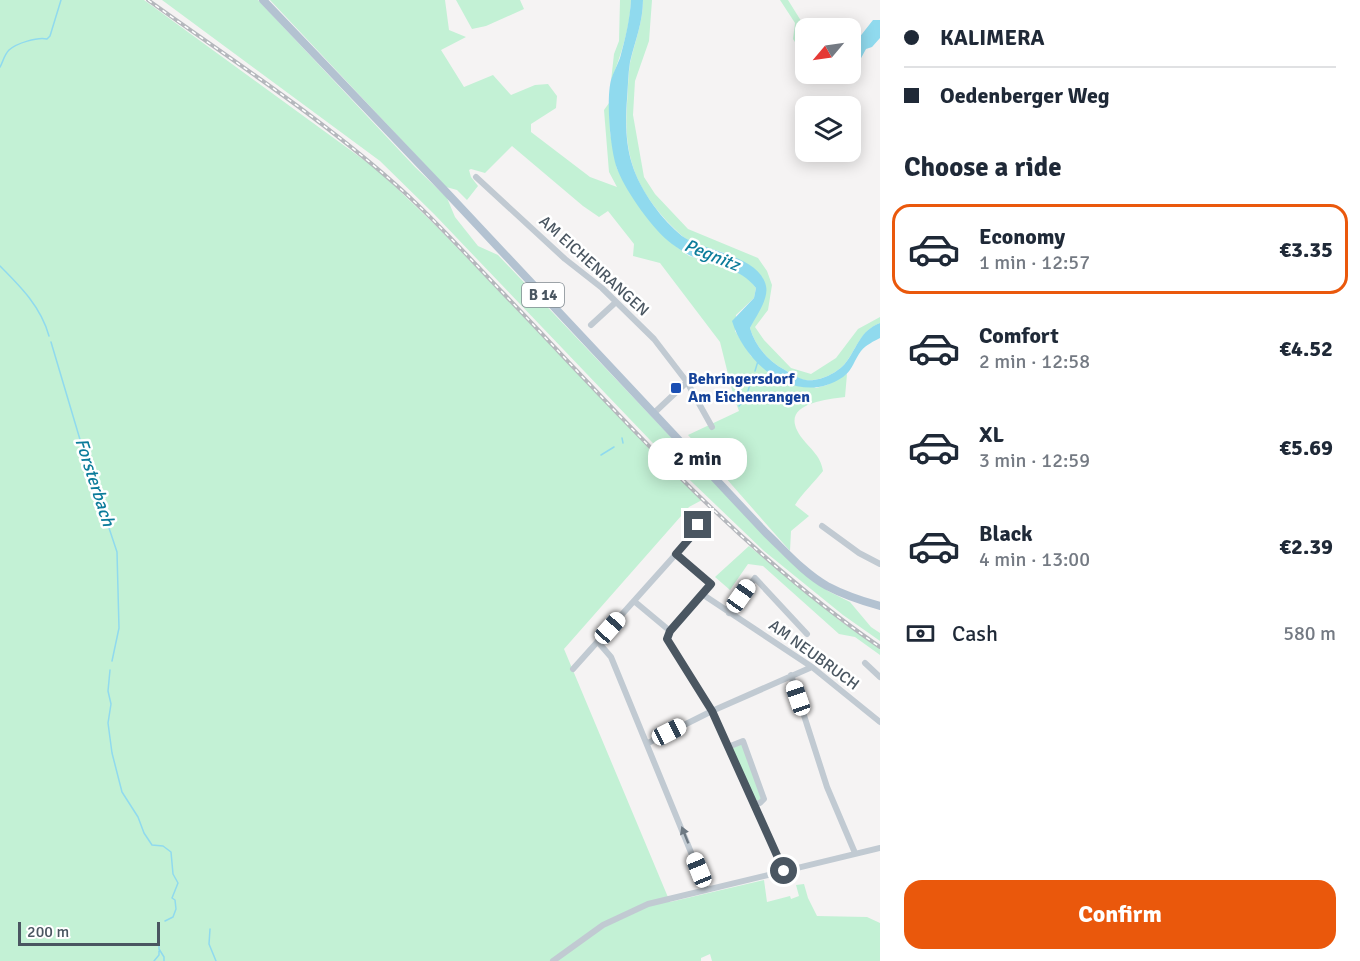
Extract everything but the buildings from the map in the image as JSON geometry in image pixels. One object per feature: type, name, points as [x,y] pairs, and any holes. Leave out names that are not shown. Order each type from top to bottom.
[{"type":"main road","name":"B 14","points":[[263,0],[450,195],[766,533],[806,571],[826,586],[880,606]]},
{"type":"street","name":"AM EICHENRANGEN","points":[[476,177],[565,259],[616,302],[666,353],[687,382],[712,427]]},
{"type":"street","points":[[591,324],[616,302]]},
{"type":"street","points":[[654,413],[687,382]]},
{"type":"street","points":[[573,669],[676,554],[695,532],[698,525]]},
{"type":"street","points":[[822,526],[859,553],[880,564]]},
{"type":"street","points":[[676,554],[711,584],[670,631],[667,639],[712,711],[784,871]]},
{"type":"street","name":"AM NEUBRUCH","points":[[729,613],[755,578],[807,634]]},
{"type":"street","name":"AM NEUBRUCH","points":[[702,594],[812,667],[880,722]]},
{"type":"street","points":[[634,601],[670,631]]},
{"type":"street","points":[[598,642],[611,657],[706,889]]},
{"type":"street","points":[[865,663],[880,677]]},
{"type":"street","points":[[648,743],[712,711],[812,667]]},
{"type":"street","points":[[791,675],[827,787],[855,853]]},
{"type":"street","points":[[728,747],[743,741],[764,799],[754,804]]},
{"type":"street","points":[[554,961],[603,925],[637,908],[706,889],[880,848]]},
{"type":"green space","points":[[0,0],[144,0],[379,171],[438,228],[702,500],[689,507],[564,649],[670,902],[764,880],[767,902],[790,896],[791,899],[799,896],[796,885],[804,884],[817,916],[867,917],[880,923],[880,961],[712,961],[710,954],[701,958],[701,961],[0,961]]},
{"type":"green space","points":[[162,0],[258,0],[447,198],[455,217],[478,246],[498,255],[782,554],[828,591],[850,602],[871,627],[880,633],[880,641],[843,615],[764,551],[671,462],[434,214],[380,161]]},
{"type":"green space","points":[[270,0],[445,0],[449,30],[466,37],[441,50],[464,87],[493,75],[511,95],[535,85],[548,84],[557,96],[556,108],[531,124],[531,132],[590,177],[617,187],[609,172],[604,110],[609,103],[610,132],[617,169],[669,241],[689,256],[732,269],[749,279],[756,288],[754,298],[736,315],[735,331],[751,356],[816,388],[847,374],[845,397],[813,403],[803,407],[797,413],[795,421],[797,431],[817,455],[823,471],[795,505],[809,516],[791,531],[790,551],[688,435],[739,411],[720,342],[660,263],[633,256],[634,244],[608,211],[599,217],[512,146],[485,173],[469,170],[478,186],[467,200],[457,190],[446,187]]},
{"type":"green space","points":[[456,0],[520,0],[524,9],[486,26],[472,29]]},
{"type":"green space","points":[[620,0],[631,0],[629,21],[611,81],[614,54],[619,41]]},
{"type":"green space","points":[[643,0],[652,0],[649,41],[635,81],[633,115],[644,177],[655,194],[688,229],[758,258],[767,271],[772,285],[768,310],[755,327],[764,340],[791,368],[811,374],[836,358],[858,329],[880,317],[880,323],[868,330],[847,361],[833,373],[820,379],[801,379],[768,358],[755,341],[750,328],[765,296],[750,275],[734,257],[699,245],[680,234],[653,205],[636,175],[631,160],[626,124],[629,68],[640,24]]},
{"type":"green space","points":[[780,0],[788,0],[799,18],[795,18],[795,23]]},
{"type":"green space","points":[[749,546],[839,620],[880,648],[880,655],[855,637],[839,634],[763,566],[748,564],[730,590],[715,577]]},
{"type":"green space","points":[[742,744],[762,797],[760,801],[755,800],[731,748]]},
{"type":"water","name":"Pegnitz","points":[[631,0],[643,0],[643,8],[629,67],[626,129],[633,168],[645,193],[664,218],[682,236],[742,261],[753,267],[761,276],[766,286],[766,296],[750,328],[763,352],[773,362],[793,375],[802,379],[814,380],[833,373],[847,361],[868,330],[880,323],[880,338],[863,349],[843,377],[826,385],[808,388],[792,385],[761,366],[748,353],[732,321],[754,298],[756,288],[750,281],[734,271],[691,256],[672,244],[649,221],[628,190],[615,162],[609,100],[611,80],[620,58],[630,15]]},
{"type":"water","points":[[873,20],[880,20],[880,38],[872,47],[866,49],[861,58],[861,35]]},
{"type":"waterway","points":[[0,67],[6,54],[13,47],[33,40],[47,39],[50,36],[61,0]]},
{"type":"waterway","name":"Forsterbach","points":[[0,266],[36,307],[49,336]]},
{"type":"waterway","name":"Forsterbach","points":[[51,342],[84,453],[100,487],[103,510],[117,552],[119,628],[112,661]]},
{"type":"waterway","points":[[755,371],[758,361]]},
{"type":"waterway","points":[[739,406],[746,398],[752,377]]},
{"type":"waterway","points":[[622,438],[623,443]]},
{"type":"waterway","points":[[601,455],[614,447]]},
{"type":"waterway","name":"Forsterbach","points":[[110,670],[108,691],[111,704],[108,723],[112,753],[122,792],[152,845],[163,846],[171,852],[173,874],[178,883],[172,898],[175,900],[176,909],[173,917],[165,921]]},
{"type":"waterway","name":"Forsterbach","points":[[159,925],[159,949],[164,961]]},
{"type":"waterway","points":[[210,929],[209,944],[216,961]]},
{"type":"waterway","points":[[154,961],[159,951]]},
{"type":"railway","points":[[148,0],[279,92],[343,140],[404,192],[455,242],[683,480],[730,525],[828,609],[880,647]]},
{"type":"place","name":"Behringersdorf Am Eichenrangen","points":[[676,388]]},
{"type":"route","points":[[698,525],[695,532],[676,554],[711,584],[667,634],[667,639],[712,711],[784,871]]}]
